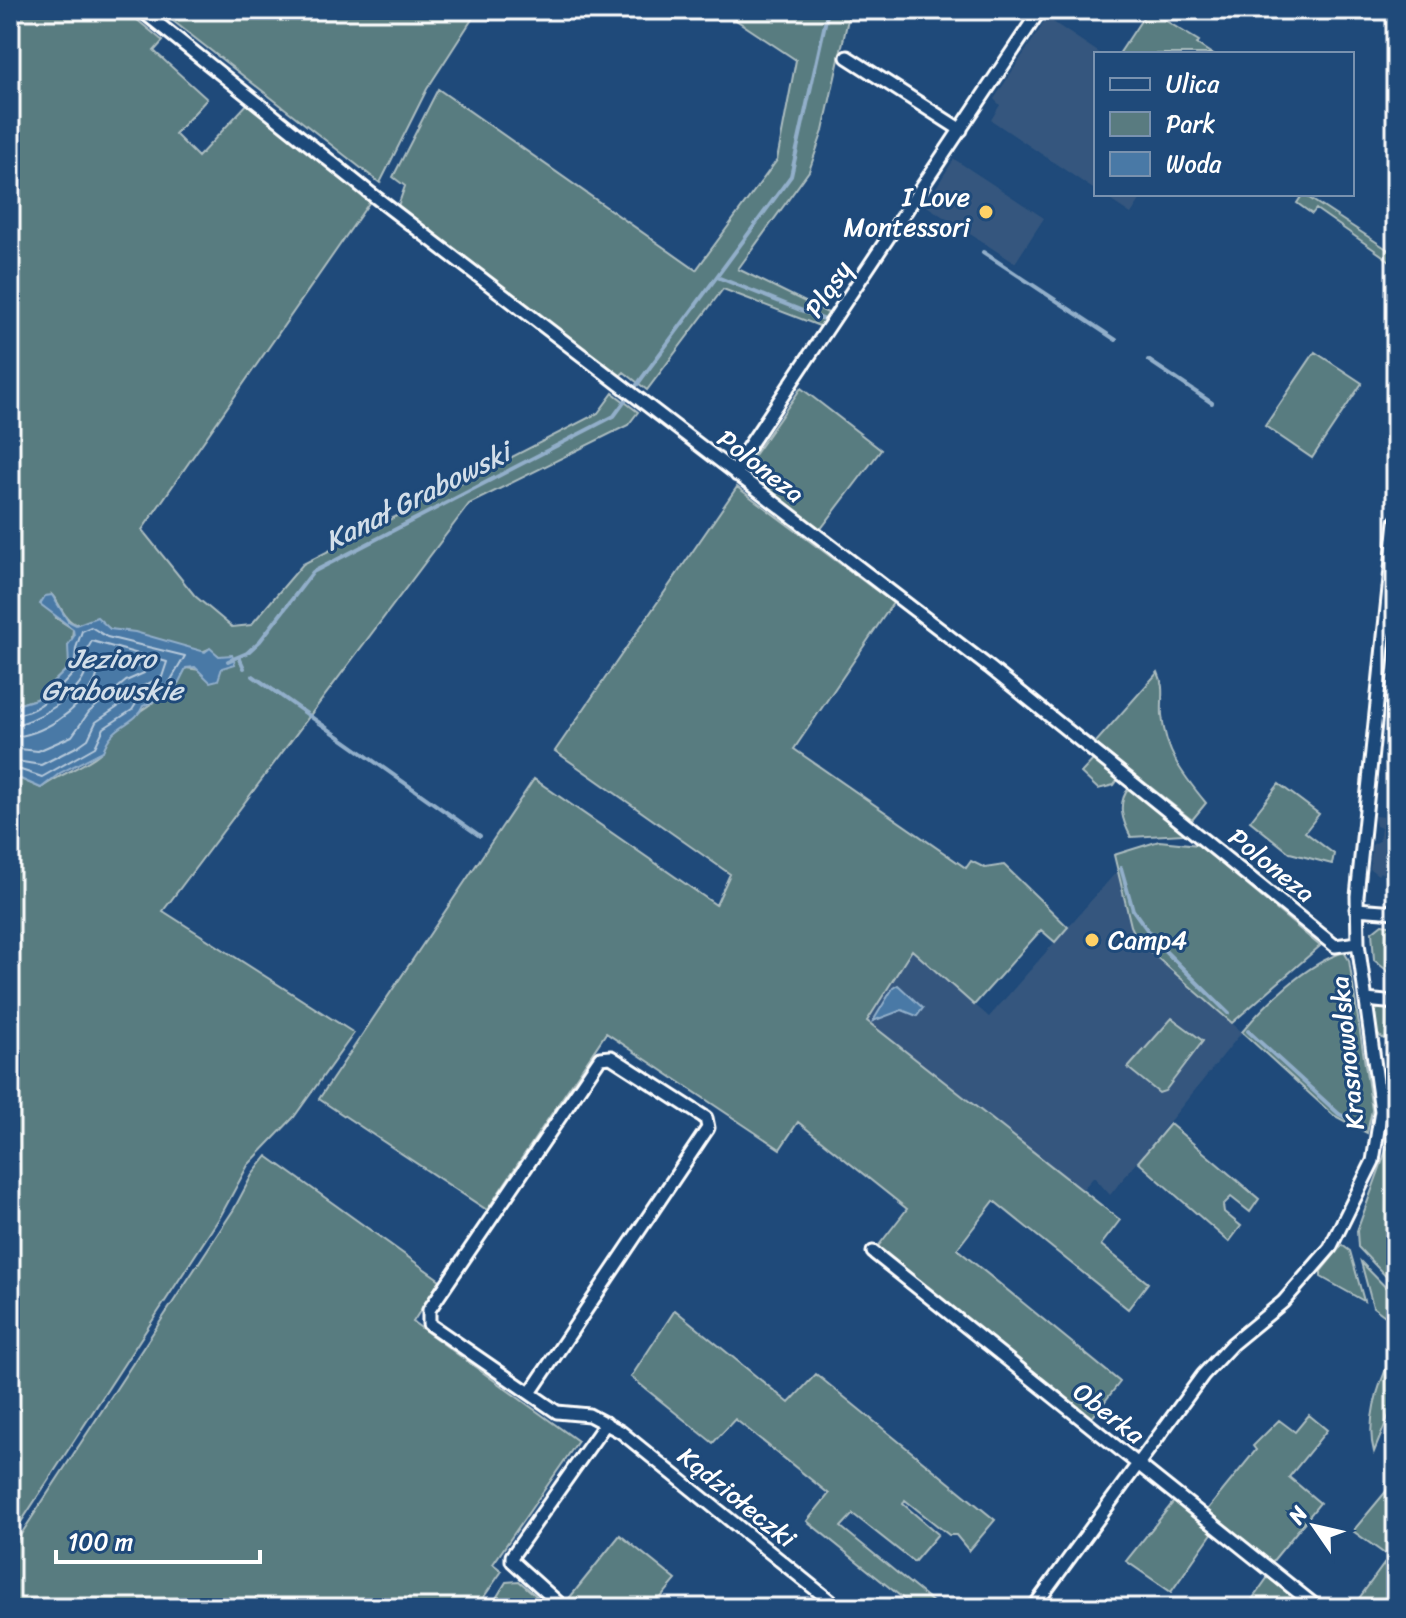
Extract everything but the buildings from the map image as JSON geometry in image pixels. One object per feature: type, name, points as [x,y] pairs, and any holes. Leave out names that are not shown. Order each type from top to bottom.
[{"type":"street","name":"Poloneza","points":[[141,10],[639,400],[989,667],[1335,946],[1358,943]]},
{"type":"street","name":"Pląsy","points":[[737,475],[741,458],[1040,10]]},
{"type":"street","points":[[847,57],[961,130]]},
{"type":"street","name":"Krasnowolska","points":[[1033,1608],[1208,1368],[1291,1294],[1341,1231],[1373,1161],[1380,1127],[1356,909],[1361,832],[1396,521]]},
{"type":"street","points":[[1356,909],[1396,912]]},
{"type":"street","points":[[1366,1000],[1396,1003]]},
{"type":"street","points":[[530,1393],[708,1128],[706,1118],[611,1057],[600,1058],[427,1316],[429,1324],[557,1412],[589,1415],[606,1423],[513,1554],[512,1561],[564,1608]]},
{"type":"street","name":"Oberka","points":[[873,1252],[1318,1608]]},
{"type":"street","name":"Kądziołeczki","points":[[606,1423],[839,1608]]},
{"type":"shaded area","points":[[1047,18],[1098,52],[1094,52],[1094,190],[991,120],[1000,105],[994,99]]},
{"type":"shaded area","name":"I Love Montessori","points":[[954,159],[1044,218],[1015,263],[925,205]]},
{"type":"shaded area","points":[[1104,196],[1143,196],[1131,214]]},
{"type":"shaded area","points":[[1374,816],[1396,818],[1396,882],[1388,882],[1389,879],[1380,872],[1378,875],[1370,869],[1372,845],[1379,841],[1381,828],[1376,826]]},
{"type":"shaded area","points":[[1118,870],[1131,926],[1138,941],[1242,1032],[1110,1195],[1094,1177],[1082,1190],[866,1021],[912,950],[989,1017]]},
{"type":"green space","points":[[10,10],[125,10],[163,41],[154,51],[207,99],[175,134],[198,157],[248,103],[371,200],[142,530],[195,596],[232,627],[251,625],[303,564],[598,413],[613,393],[638,412],[628,425],[469,504],[163,911],[354,1033],[294,1117],[248,1165],[220,1217],[10,1539],[10,782],[16,777],[41,788],[89,761],[103,750],[113,731],[162,695],[186,668],[200,670],[219,656],[209,649],[202,652],[105,626],[76,624],[66,617],[52,595],[56,618],[73,629],[69,667],[36,699],[10,707]]},
{"type":"green space","points":[[159,10],[478,10],[427,89],[380,183]]},
{"type":"green space","points":[[721,10],[850,10],[823,131],[809,171],[738,269],[830,314],[822,327],[723,289],[647,390],[624,372],[619,377],[398,206],[405,186],[393,177],[438,89],[696,270],[777,160],[796,60]]},
{"type":"green space","points":[[1148,10],[1199,41],[1197,44],[1209,52],[1120,52]]},
{"type":"green space","points":[[1302,196],[1306,196],[1396,255],[1396,265],[1316,209],[1312,214],[1297,203]]},
{"type":"green space","points":[[1315,352],[1362,383],[1312,458],[1265,426]]},
{"type":"green space","points":[[801,388],[881,450],[820,530],[752,478],[747,465]]},
{"type":"green space","points":[[737,487],[893,603],[794,749],[966,868],[971,861],[985,868],[1004,865],[1068,927],[1055,942],[1041,930],[974,1005],[912,950],[867,1021],[1120,1220],[1101,1245],[1148,1283],[1128,1309],[994,1201],[957,1249],[1120,1382],[1091,1419],[876,1249],[907,1209],[798,1122],[780,1149],[606,1033],[487,1210],[319,1099],[534,779],[716,905],[730,874],[555,751]]},
{"type":"green space","points":[[1158,672],[1164,728],[1171,752],[1206,803],[1192,820],[1095,743]]},
{"type":"green space","points":[[1094,759],[1119,778],[1114,785],[1098,789],[1081,773]]},
{"type":"green space","points":[[1279,784],[1319,814],[1305,832],[1334,854],[1332,864],[1290,853],[1250,821]]},
{"type":"green space","points":[[1129,788],[1185,834],[1131,837],[1123,819],[1122,807]]},
{"type":"green space","points":[[1159,841],[1199,845],[1320,946],[1232,1023],[1138,941],[1131,926],[1114,855]]},
{"type":"green space","points":[[1382,924],[1396,926],[1396,978],[1374,960],[1372,932]]},
{"type":"green space","points":[[1344,952],[1349,960],[1372,1110],[1367,1133],[1333,1115],[1242,1032],[1288,985],[1316,965]]},
{"type":"green space","points":[[1380,1007],[1392,1012],[1396,1023],[1395,1032],[1384,1039],[1377,1034],[1374,1012]]},
{"type":"green space","points":[[1172,1018],[1203,1041],[1165,1091],[1159,1093],[1128,1068]]},
{"type":"green space","points":[[1396,1064],[1396,1287],[1358,1247],[1357,1231],[1387,1148],[1382,1070]]},
{"type":"green space","points":[[1170,1124],[1259,1199],[1250,1212],[1231,1197],[1223,1205],[1224,1212],[1241,1226],[1229,1242],[1138,1162]]},
{"type":"green space","points":[[267,1156],[440,1280],[413,1322],[578,1441],[493,1564],[502,1571],[476,1608],[10,1608],[10,1551]]},
{"type":"green space","points":[[1342,1245],[1350,1251],[1364,1301],[1321,1277],[1321,1271]]},
{"type":"green space","points":[[1361,1262],[1396,1298],[1396,1324],[1373,1307]]},
{"type":"green space","points":[[675,1310],[789,1403],[816,1374],[995,1520],[969,1551],[956,1535],[949,1535],[905,1500],[903,1504],[938,1534],[914,1562],[853,1514],[841,1527],[940,1608],[915,1608],[807,1521],[829,1494],[735,1419],[713,1443],[631,1377]]},
{"type":"green space","points":[[1396,1358],[1396,1398],[1374,1452],[1371,1429],[1374,1405],[1385,1371],[1390,1361]]},
{"type":"green space","points":[[1309,1415],[1327,1430],[1289,1477],[1320,1503],[1272,1562],[1207,1510],[1256,1450],[1253,1446],[1279,1420],[1295,1432]]},
{"type":"green space","points":[[1393,1483],[1396,1608],[1352,1608],[1389,1557],[1353,1531]]},
{"type":"green space","points":[[1175,1500],[1213,1532],[1171,1592],[1126,1561]]},
{"type":"green space","points":[[620,1535],[676,1580],[652,1608],[575,1608],[567,1601]]},
{"type":"green space","points":[[1268,1577],[1301,1604],[1303,1608],[1246,1608]]},
{"type":"green space","points":[[519,1581],[550,1608],[490,1608],[506,1582]]},
{"type":"water","name":"Jezioro Grabowskie","points":[[52,595],[68,621],[76,625],[97,617],[110,629],[135,632],[205,652],[210,648],[219,656],[232,655],[235,664],[222,668],[218,680],[210,682],[195,667],[186,668],[174,692],[143,706],[135,717],[112,735],[103,751],[60,773],[41,788],[16,777],[10,782],[10,707],[36,699],[69,667],[68,645],[74,636],[73,629],[40,604],[45,596]]},
{"type":"water","points":[[898,985],[923,1008],[917,1016],[902,1010],[873,1021],[893,988]]},
{"type":"waterway","name":"Kanał Grabowski","points":[[228,661],[247,653],[260,641],[313,572],[614,416],[791,176],[828,10]]},
{"type":"waterway","name":"Kanał Grabowski","points":[[983,252],[1116,340]]},
{"type":"waterway","name":"Kanał Grabowski","points":[[717,277],[823,319]]},
{"type":"waterway","name":"Kanał Grabowski","points":[[1148,360],[1212,403]]},
{"type":"waterway","points":[[239,657],[244,668]]},
{"type":"waterway","points":[[253,676],[480,836]]},
{"type":"waterway","points":[[1121,868],[1133,910],[1156,942],[1228,1013]]},
{"type":"waterway","points":[[1248,1031],[1339,1114],[1362,1126]]},
{"type":"waterway","points":[[1392,1144],[1396,1146]]},
{"type":"place","name":"I Love Montessori","points":[[986,212]]},
{"type":"place","name":"Camp4","points":[[1092,940]]}]
